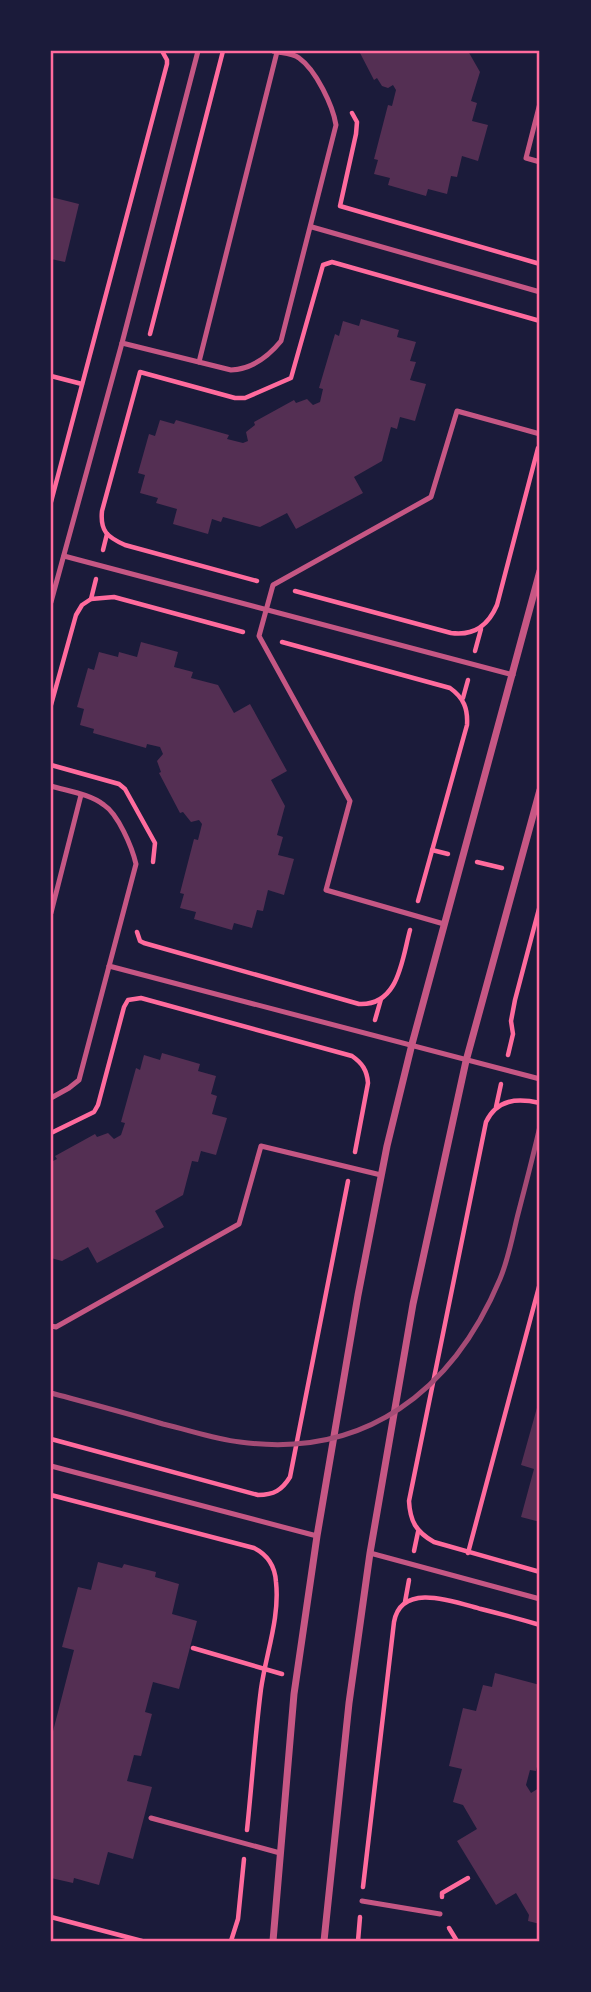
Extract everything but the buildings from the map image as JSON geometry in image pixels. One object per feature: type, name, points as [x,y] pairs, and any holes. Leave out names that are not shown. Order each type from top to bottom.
[{"type":"street","points":[[273,1941],[297,1678],[317,1536],[381,1175],[412,1044],[540,571]]},
{"type":"street","points":[[324,1941],[349,1703],[370,1553],[413,1304],[466,1060],[540,790]]},
{"type":"lane","points":[[51,602],[198,51]]},
{"type":"lane","points":[[122,343],[198,362],[231,370],[244,369],[270,355],[281,341],[336,125],[333,110],[311,72],[298,57],[275,51],[198,362]]},
{"type":"lane","points":[[540,103],[526,158],[540,162]]},
{"type":"lane","points":[[312,227],[540,292]]},
{"type":"lane","points":[[444,924],[326,890],[350,801],[259,636],[273,585],[431,497],[457,411],[540,434]]},
{"type":"lane","points":[[64,556],[513,674]]},
{"type":"lane","points":[[51,786],[81,794],[106,805],[132,848],[136,864],[79,1080],[51,1098]]},
{"type":"lane","points":[[51,913],[81,794]]},
{"type":"lane","points":[[109,966],[540,1079]]},
{"type":"lane","points":[[51,1326],[56,1327],[239,1224],[261,1146],[381,1175]]},
{"type":"lane","points":[[51,1466],[317,1536]]},
{"type":"lane","points":[[370,1553],[540,1599]]},
{"type":"lane","points":[[151,1818],[280,1853]]},
{"type":"lane","points":[[362,1901],[440,1914]]},
{"type":"path","points":[[151,328],[223,51]]},
{"type":"path","points":[[51,502],[167,64],[165,52]]},
{"type":"path","points":[[351,111],[356,122],[356,134],[340,206],[540,264]]},
{"type":"path","points":[[540,320],[332,261],[323,265],[291,378],[245,398],[234,398],[140,372],[101,523],[107,534],[125,545],[451,633],[465,634],[481,628],[492,617],[497,605],[540,439]]},
{"type":"path","points":[[51,376],[82,384]]},
{"type":"path","points":[[51,765],[119,783],[155,843],[153,865]]},
{"type":"path","points":[[432,850],[518,873]]},
{"type":"path","points":[[513,1034],[511,1021],[515,1000],[540,905]]},
{"type":"path","points":[[140,919],[138,937],[144,943],[359,1004]]},
{"type":"path","points":[[540,1103],[509,1101],[495,1107],[486,1122],[409,1501],[412,1520],[423,1536],[434,1542],[540,1572]]},
{"type":"path","points":[[468,1553],[540,1283]]},
{"type":"path","points":[[51,1439],[258,1495]]},
{"type":"path","points":[[51,1495],[235,1543],[263,1552],[270,1560],[276,1582],[276,1603],[265,1669],[237,1919],[230,1941]]},
{"type":"path","points":[[358,1941],[394,1622],[400,1608],[414,1599],[435,1597],[540,1625]]},
{"type":"path","points":[[193,1648],[297,1678]]},
{"type":"path","points":[[51,1917],[142,1941]]},
{"type":"railway","points":[[51,1393],[240,1442],[285,1444],[327,1439],[365,1427],[399,1409],[430,1384],[457,1354],[480,1319],[500,1279],[540,1126]]}]
